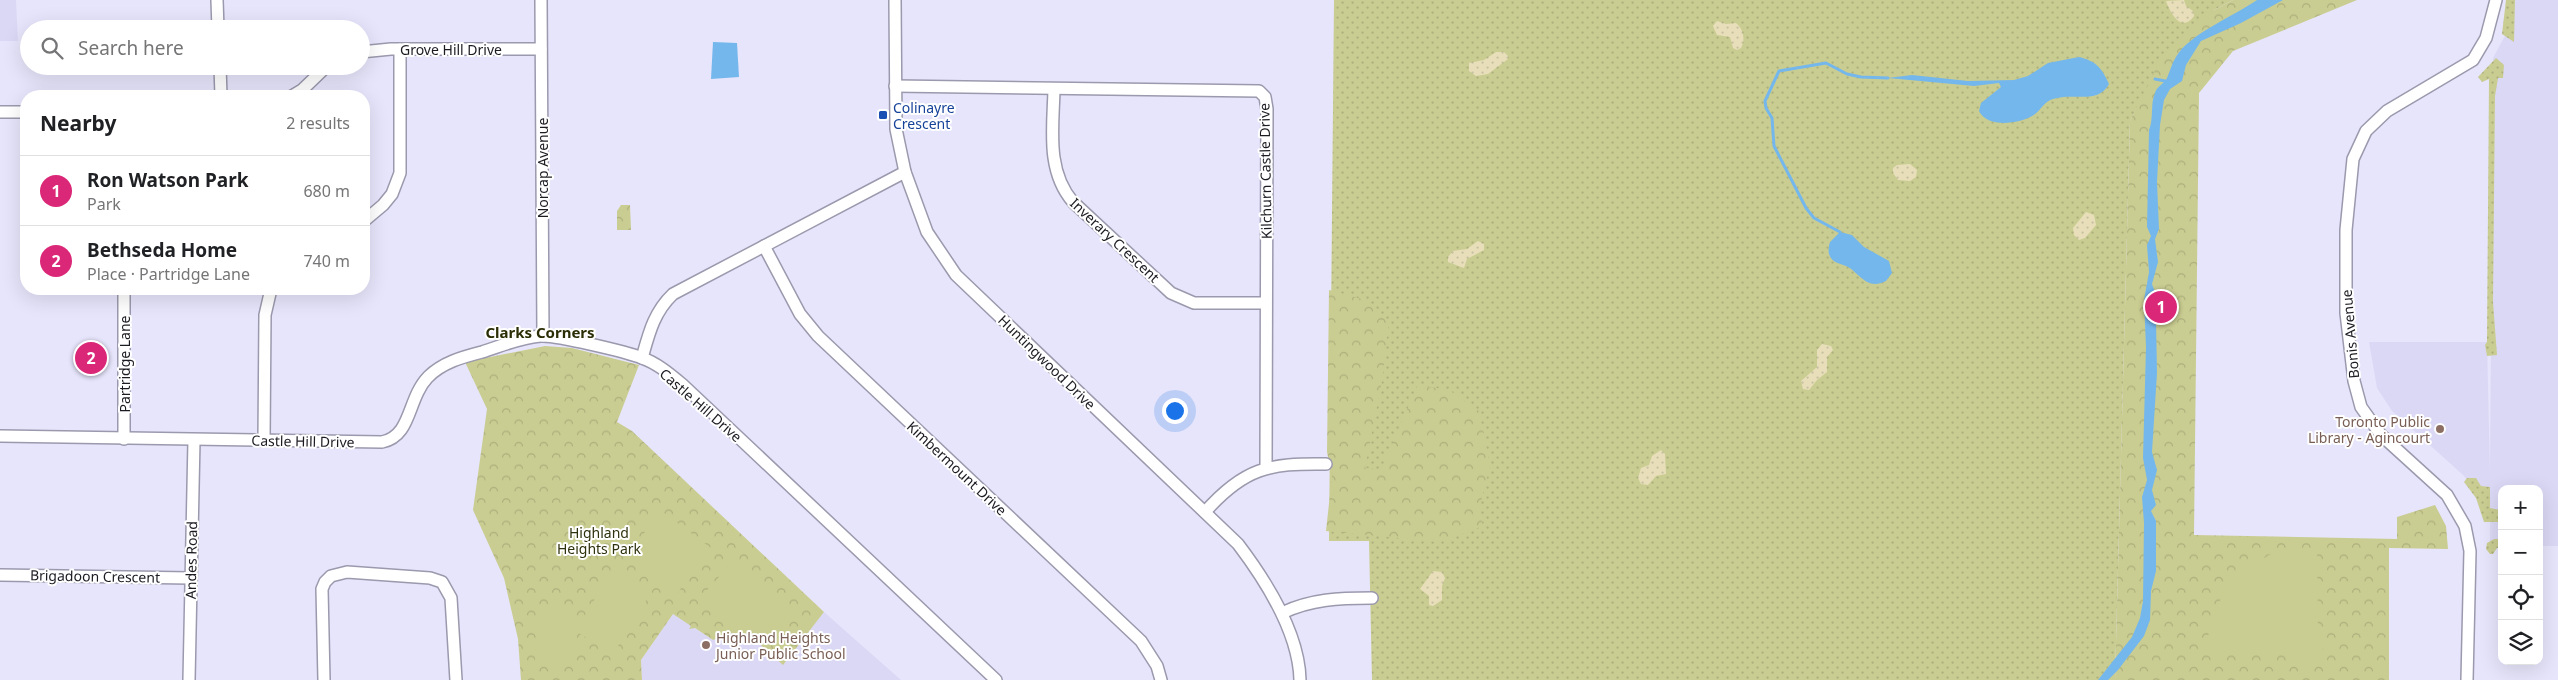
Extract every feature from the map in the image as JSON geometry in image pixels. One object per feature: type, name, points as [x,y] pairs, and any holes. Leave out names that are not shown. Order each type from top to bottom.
[{"type":"street","points":[[217,0],[218,20]]},
{"type":"street","name":"Norcap Avenue","points":[[541,0],[543,336]]},
{"type":"street","name":"Huntingwood Drive","points":[[896,0],[896,129],[905,172],[927,232],[956,275],[1238,544],[1266,581],[1282,612],[1292,642],[1300,680]]},
{"type":"street","points":[[2487,0],[2492,12]]},
{"type":"street","name":"Bonis Avenue","points":[[2467,680],[2470,551],[2465,526],[2447,495],[2381,435],[2361,406],[2354,381],[2346,313],[2345,257],[2353,159],[2361,137],[2371,124],[2387,111],[2473,60],[2486,38],[2496,0]]},
{"type":"street","points":[[370,215],[383,205],[394,189],[400,173],[400,49]]},
{"type":"street","name":"Grove Hill Drive","points":[[370,51],[400,49],[541,50]]},
{"type":"street","points":[[220,75],[221,90]]},
{"type":"street","points":[[302,90],[318,75]]},
{"type":"street","name":"Kilchurn Castle Drive","points":[[895,86],[1054,90],[1260,91],[1265,97],[1267,109],[1266,468]]},
{"type":"street","name":"Inverary Crescent","points":[[1054,90],[1053,153],[1056,174],[1060,184],[1073,202],[1170,293],[1194,302],[1265,304]]},
{"type":"street","points":[[0,112],[20,112]]},
{"type":"street","points":[[642,358],[655,316],[660,306],[673,294],[905,172]]},
{"type":"street","name":"Kimbermount Drive","points":[[764,246],[800,314],[818,336],[1141,640],[1157,666],[1161,680]]},
{"type":"street","name":"Partridge Lane","points":[[124,295],[124,439]]},
{"type":"street","points":[[264,439],[265,315],[269,295]]},
{"type":"street","name":"Castle Hill Drive","points":[[3,436],[382,442],[391,440],[404,429],[411,404],[419,388],[440,367],[452,360],[543,336],[642,358],[670,374],[683,385],[996,680]]},
{"type":"street","name":"Andes Road","points":[[189,680],[194,440]]},
{"type":"street","points":[[1204,512],[1224,493],[1266,468],[1298,464],[1326,464]]},
{"type":"street","points":[[324,680],[322,589],[325,582],[331,576],[347,572],[430,578],[442,582],[451,598],[456,680]]},
{"type":"street","name":"Brigadoon Crescent","points":[[0,575],[190,578]]},
{"type":"street","points":[[1282,612],[1301,604],[1333,599],[1372,598]]},
{"type":"shaded area","points":[[0,0],[16,0],[18,41],[0,41]]},
{"type":"shaded area","points":[[2513,0],[2558,0],[2558,546],[2543,546],[2543,485],[2498,485],[2498,545],[2490,545],[2490,506],[2463,475],[2392,411],[2377,388],[2369,342],[2487,342],[2490,473],[2493,58],[2508,30]]},
{"type":"shaded area","name":"Highland Heights Junior Public School","points":[[824,612],[901,680],[642,680],[641,660],[673,614],[713,640],[732,618],[783,664]]},
{"type":"green space","points":[[1334,0],[2233,0],[2214,10],[2141,100],[2130,121],[2115,680],[1372,680],[1369,541],[1329,541]]},
{"type":"green space","points":[[2233,0],[2357,0],[2233,51],[2199,93],[2194,535],[2397,539],[2397,517],[2435,505],[2446,526],[2448,549],[2389,548],[2389,680],[2115,680],[2130,121],[2161,58],[2214,10]]},
{"type":"green space","points":[[2506,0],[2515,0],[2514,42],[2502,34]]},
{"type":"green space","points":[[2496,58],[2504,65],[2503,78],[2498,78],[2495,96],[2493,302],[2497,355],[2487,356],[2485,345],[2487,342],[2489,79],[2482,82],[2478,77]]},
{"type":"green space","points":[[621,205],[630,205],[631,230],[617,230],[617,211]]},
{"type":"green space","points":[[1329,290],[1362,299],[1389,321],[1382,381],[1365,468],[1381,469],[1418,385],[1449,390],[1479,411],[1490,465],[1479,510],[1483,526],[1440,542],[1326,531],[1332,476],[1327,452]]},
{"type":"green space","name":"Highland Heights Park","points":[[545,346],[572,348],[639,365],[617,422],[632,431],[824,612],[783,665],[750,635],[749,640],[732,633],[713,640],[695,628],[689,629],[691,626],[673,614],[641,660],[642,680],[521,680],[518,639],[504,578],[473,510],[487,409],[465,362]]},
{"type":"green space","points":[[2467,478],[2476,478],[2481,486],[2490,487],[2490,508],[2498,510],[2498,522],[2484,522],[2476,498],[2464,482]]},
{"type":"green space","points":[[660,510],[711,548],[676,595],[627,558]]},
{"type":"green space","points":[[2498,539],[2498,548],[2493,554],[2490,554],[2486,549],[2487,543]]},
{"type":"green space","points":[[2317,547],[2318,632],[2326,632],[2325,646],[2312,661],[2296,662],[2296,653],[2204,652],[2214,613],[2229,582],[2269,555]]},
{"type":"green space","points":[[733,561],[798,614],[767,650],[702,596]]},
{"type":"green space","points":[[612,571],[650,594],[613,654],[575,631]]},
{"type":"green space","points":[[537,609],[574,609],[573,662],[535,662]]},
{"type":"sand","points":[[2184,0],[2186,6],[2193,11],[2194,16],[2185,23],[2180,22],[2173,15],[2166,1]]},
{"type":"sand","points":[[1717,21],[1726,24],[1736,23],[1738,25],[1742,31],[1743,38],[1741,48],[1737,50],[1733,48],[1730,37],[1717,35],[1713,26]]},
{"type":"sand","points":[[1496,52],[1504,52],[1508,59],[1488,74],[1476,76],[1469,71],[1469,63],[1484,60]]},
{"type":"sand","points":[[1910,164],[1917,170],[1916,177],[1910,181],[1898,180],[1893,173],[1893,168],[1897,165]]},
{"type":"sand","points":[[2086,212],[2094,215],[2096,225],[2085,238],[2079,240],[2074,235],[2073,228]]},
{"type":"sand","points":[[1478,241],[1484,244],[1484,250],[1467,259],[1464,268],[1448,262],[1448,257],[1453,251],[1467,249]]},
{"type":"sand","points":[[1822,344],[1831,346],[1833,350],[1827,357],[1827,372],[1809,390],[1803,389],[1801,381],[1817,367],[1817,350]]},
{"type":"sand","points":[[1661,450],[1665,454],[1666,474],[1656,476],[1648,485],[1641,484],[1638,478],[1641,468],[1649,465],[1652,456]]},
{"type":"sand","points":[[1433,571],[1442,572],[1445,578],[1442,586],[1442,600],[1433,606],[1429,605],[1429,596],[1420,589]]},
{"type":"water","points":[[2257,0],[2283,0],[2241,23],[2201,41],[2186,65],[2182,81],[2170,89],[2164,100],[2160,125],[2157,182],[2159,229],[2155,239],[2158,262],[2152,284],[2155,292],[2157,373],[2152,452],[2157,470],[2152,490],[2156,505],[2151,511],[2156,521],[2156,571],[2151,591],[2150,620],[2144,636],[2108,680],[2098,680],[2132,637],[2140,618],[2143,601],[2144,523],[2142,497],[2147,480],[2143,458],[2146,347],[2144,300],[2149,272],[2147,245],[2151,236],[2147,227],[2149,130],[2154,97],[2157,89],[2167,78],[2175,59],[2182,49],[2201,33]]},
{"type":"water","points":[[713,42],[737,43],[739,77],[711,79]]},
{"type":"water","points":[[2079,57],[2094,63],[2101,69],[2109,84],[2104,90],[2092,96],[2053,99],[2026,119],[2003,123],[1989,120],[1979,111],[1981,103],[2001,87],[1999,83],[1974,86],[1888,78],[1912,75],[1968,81],[2014,80],[2028,76],[2048,63]]},
{"type":"water","points":[[1840,232],[1852,235],[1864,247],[1889,261],[1892,273],[1886,281],[1879,284],[1869,283],[1848,267],[1832,260],[1829,253],[1830,242]]},
{"type":"waterway","points":[[1840,232],[1814,218],[1806,208],[1774,146],[1772,118],[1766,108],[1765,101],[1779,71],[1826,63],[1847,74],[1861,77],[1888,78]]},
{"type":"waterway","points":[[2155,79],[2165,81]]},
{"type":"place","name":"Colinayre Crescent","points":[[883,115]]},
{"type":"place","name":"Ron Watson Park","points":[[2161,307]]},
{"type":"place","name":"Bethseda Home","points":[[91,358]]},
{"type":"place","name":"Toronto Public Library - Agincourt","points":[[2440,429]]},
{"type":"place","name":"Highland Heights Junior Public School","points":[[706,645]]},
{"type":"district","name":"Clarks Corners","points":[[540,332]]}]
